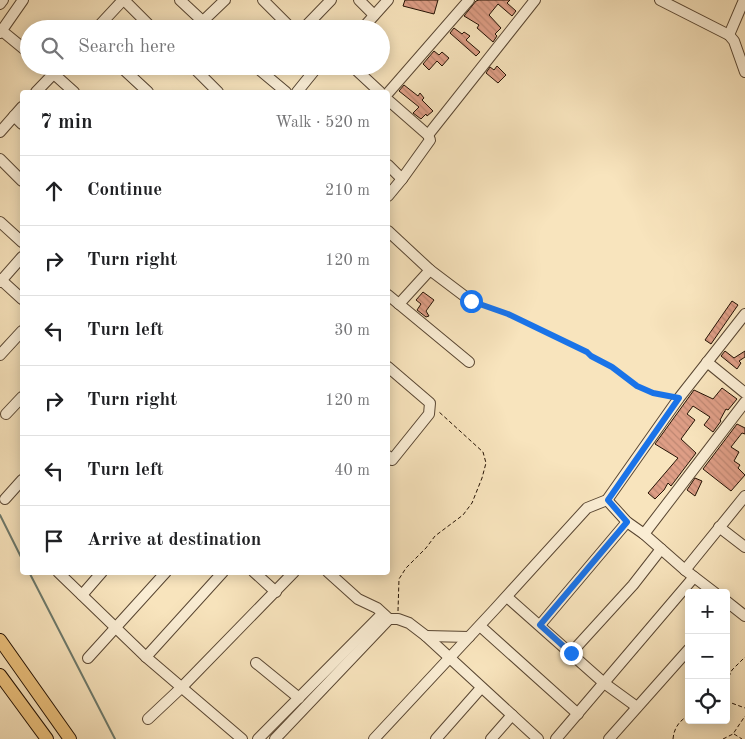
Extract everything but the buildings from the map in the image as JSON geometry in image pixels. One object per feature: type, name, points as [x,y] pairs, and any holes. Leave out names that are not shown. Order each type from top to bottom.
[{"type":"main road","points":[[0,640],[70,739]]},
{"type":"main road","points":[[0,675],[47,739]]},
{"type":"street","points":[[0,4],[3,0]]},
{"type":"street","points":[[20,46],[1,32],[23,0]]},
{"type":"street","points":[[104,20],[123,0],[144,20]]},
{"type":"street","points":[[180,0],[202,20]]},
{"type":"street","points":[[204,20],[225,0]]},
{"type":"street","points":[[263,0],[283,20]]},
{"type":"street","points":[[312,20],[331,0]]},
{"type":"street","points":[[359,0],[374,15]]},
{"type":"street","points":[[370,20],[388,0]]},
{"type":"street","points":[[390,92],[469,0]]},
{"type":"street","points":[[428,134],[535,0]]},
{"type":"street","points":[[660,0],[676,4],[729,35],[734,41],[745,72]]},
{"type":"street","points":[[729,35],[744,0]]},
{"type":"street","points":[[38,90],[53,75]]},
{"type":"street","points":[[62,75],[73,90]]},
{"type":"street","points":[[130,75],[146,90]]},
{"type":"street","points":[[201,75],[216,90]]},
{"type":"street","points":[[266,75],[284,90]]},
{"type":"street","points":[[303,90],[312,75]]},
{"type":"street","points":[[362,75],[378,90]]},
{"type":"street","points":[[390,102],[428,134],[430,140],[390,194]]},
{"type":"street","points":[[0,132],[20,110]]},
{"type":"street","points":[[14,116],[20,122]]},
{"type":"street","points":[[0,159],[20,179]]},
{"type":"street","points":[[390,167],[402,179]]},
{"type":"street","points":[[0,222],[20,240]]},
{"type":"street","points":[[390,233],[430,270],[471,301]]},
{"type":"street","points":[[20,259],[0,280],[20,297]]},
{"type":"street","points":[[399,304],[430,270]]},
{"type":"street","points":[[390,296],[469,362]]},
{"type":"street","points":[[374,739],[507,597],[587,508],[608,500],[679,398],[745,314]]},
{"type":"street","points":[[0,355],[20,332]]},
{"type":"street","points":[[707,362],[745,393]]},
{"type":"street","points":[[390,369],[430,404],[429,414],[390,459]]},
{"type":"street","points":[[6,414],[20,399]]},
{"type":"street","points":[[644,534],[745,402]]},
{"type":"street","points":[[5,499],[20,482]]},
{"type":"street","points":[[685,570],[745,496]]},
{"type":"street","points":[[608,500],[627,522],[710,589]]},
{"type":"street","points":[[540,625],[627,522]]},
{"type":"street","points":[[720,527],[745,548]]},
{"type":"street","points":[[571,653],[633,585],[661,549]]},
{"type":"street","points":[[61,575],[146,657],[242,739]]},
{"type":"street","points":[[82,595],[99,575]]},
{"type":"street","points":[[88,658],[163,575]]},
{"type":"street","points":[[146,657],[220,575]]},
{"type":"street","points":[[257,575],[276,592]]},
{"type":"street","points":[[148,719],[181,688],[291,575]]},
{"type":"street","points":[[331,575],[358,600],[377,608],[390,617],[408,623],[426,636],[538,739]]},
{"type":"street","points":[[556,739],[694,577]]},
{"type":"street","points":[[507,597],[604,683],[637,707]]},
{"type":"street","points":[[730,606],[745,616]]},
{"type":"street","points":[[258,739],[299,698],[390,617]]},
{"type":"street","points":[[275,739],[390,617]]},
{"type":"street","points":[[480,626],[578,714]]},
{"type":"street","points":[[426,636],[469,637]]},
{"type":"street","points":[[609,739],[685,653]]},
{"type":"street","points":[[256,663],[299,698]]},
{"type":"street","points":[[436,739],[481,688]]},
{"type":"street","points":[[491,739],[512,715]]},
{"type":"path","points":[[471,301],[508,314],[587,352],[612,367],[637,386],[653,393],[679,398]]},
{"type":"path","points":[[390,617],[399,580],[406,568],[435,536],[463,515],[472,503],[486,463],[483,452],[454,428],[430,404]]},
{"type":"path","points":[[728,679],[732,670],[745,657]]},
{"type":"path","points":[[730,702],[745,708]]},
{"type":"path","points":[[723,739],[733,734],[745,716]]},
{"type":"path","points":[[673,739],[676,727],[685,717]]},
{"type":"path","points":[[733,734],[742,739]]},
{"type":"waterway","points":[[0,515],[20,555]]},
{"type":"waterway","points":[[31,575],[115,739]]},
{"type":"route","points":[[471,301],[531,324],[587,352],[612,367],[637,386],[653,393],[679,398],[608,500],[627,522],[540,625],[571,653]]}]
